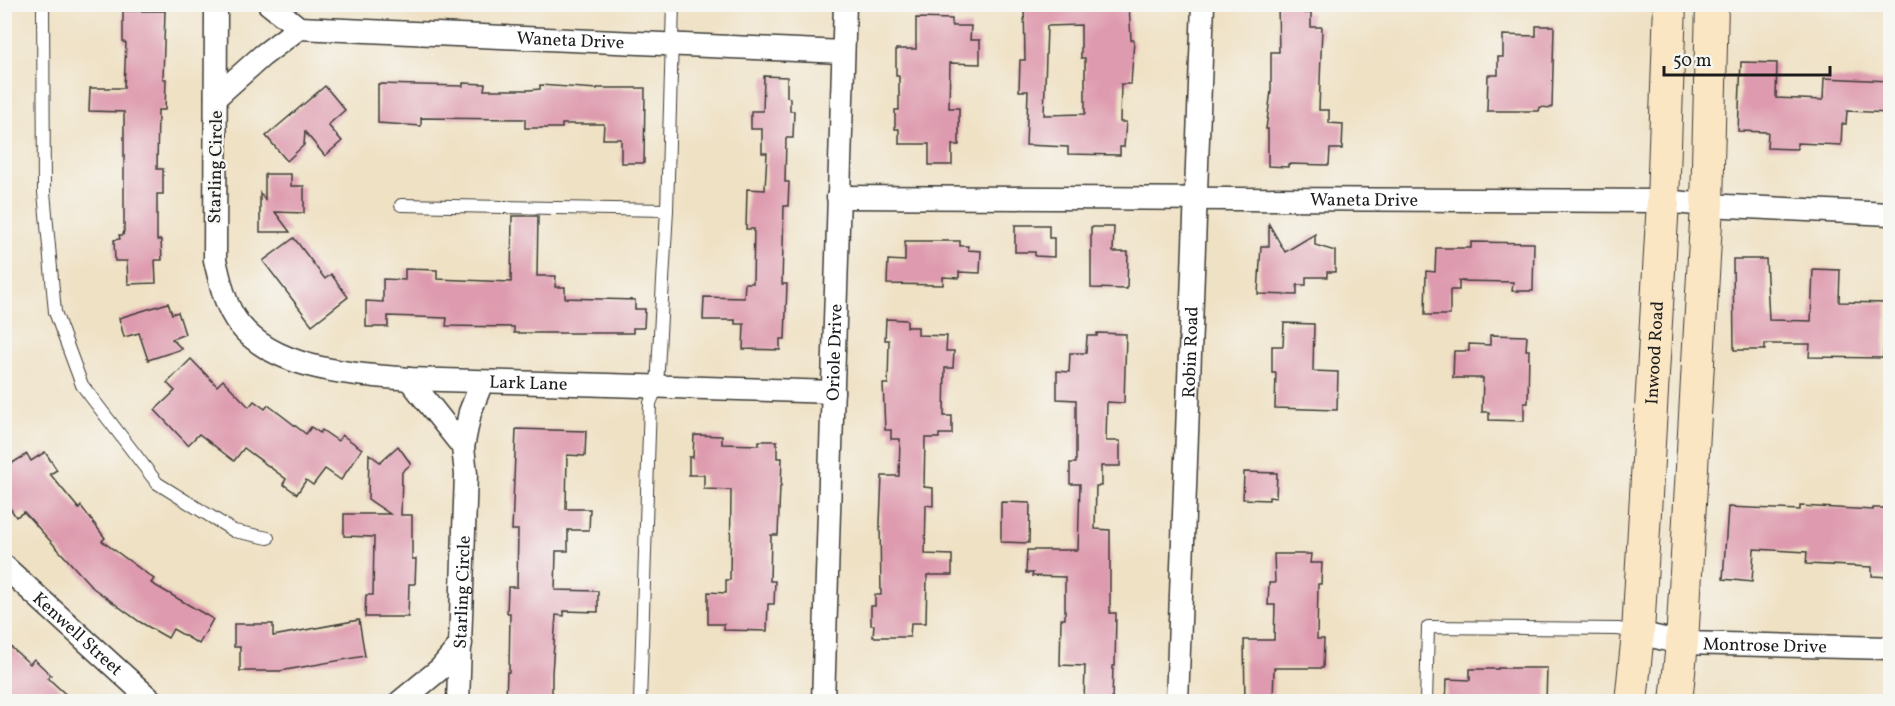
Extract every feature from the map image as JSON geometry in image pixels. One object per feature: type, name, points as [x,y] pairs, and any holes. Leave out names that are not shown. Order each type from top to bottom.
[{"type":"main road","name":"Inwood Road","points":[[1631,702],[1638,633],[1663,201],[1670,4]]},
{"type":"main road","points":[[1676,702],[1682,643],[1707,205],[1712,4]]},
{"type":"street","name":"Starling Circle","points":[[216,4],[214,260],[225,296],[239,324]]},
{"type":"street","points":[[216,97],[262,56],[299,28],[269,4]]},
{"type":"street","name":"Oriole Drive","points":[[822,702],[846,4]]},
{"type":"street","name":"Robin Road","points":[[1178,702],[1203,4]]},
{"type":"street","name":"Waneta Drive","points":[[299,28],[843,52]]},
{"type":"street","name":"Waneta Drive","points":[[838,197],[1663,201],[1890,214]]},
{"type":"street","name":"Lark Lane","points":[[239,324],[268,349],[312,366],[345,373],[482,382],[833,392]]},
{"type":"street","points":[[409,379],[463,447]]},
{"type":"street","name":"Starling Circle","points":[[458,702],[466,474],[463,447],[470,412],[482,382]]},
{"type":"street","name":"Kenwell Street","points":[[4,566],[153,702]]},
{"type":"street","name":"Montrose Drive","points":[[1638,633],[1682,643],[1890,648]]},
{"type":"street","points":[[399,702],[440,669],[461,644]]},
{"type":"lane","points":[[44,4],[44,192],[55,312],[82,385],[157,483],[234,531],[268,538]]},
{"type":"lane","points":[[640,702],[650,403],[657,387],[667,210],[673,4]]},
{"type":"lane","points":[[400,206],[667,210]]},
{"type":"lane","points":[[1426,702],[1428,627],[1618,629],[1638,633]]},
{"type":"building","points":[[1024,4],[1129,4],[1131,40],[1134,40],[1131,84],[1121,84],[1120,122],[1126,122],[1124,147],[1120,147],[1120,155],[1068,154],[1068,147],[1026,145],[1028,91],[1019,91],[1020,60],[1025,60]],"holes":[[[1081,25],[1081,58],[1085,58],[1085,114],[1044,115],[1047,26]]]},
{"type":"building","points":[[1278,4],[1304,4],[1304,13],[1311,13],[1311,27],[1322,27],[1319,110],[1329,110],[1329,123],[1343,124],[1342,149],[1330,149],[1329,165],[1268,166],[1268,129],[1266,129],[1271,91],[1271,52],[1279,52]]},
{"type":"building","points":[[123,11],[165,11],[163,79],[166,79],[165,110],[158,110],[157,169],[163,169],[163,194],[157,194],[157,240],[161,240],[162,260],[155,260],[156,283],[128,284],[127,261],[115,261],[114,240],[120,239],[119,235],[123,235],[124,231],[124,112],[89,111],[90,88],[124,88],[126,43],[123,42]]},
{"type":"building","points":[[916,18],[952,19],[952,26],[971,26],[970,40],[980,40],[980,64],[950,63],[949,108],[959,108],[959,145],[952,145],[952,165],[929,165],[929,144],[899,144],[899,129],[895,129],[895,110],[899,110],[896,49],[916,49]]},
{"type":"building","points":[[1536,26],[1554,26],[1552,108],[1540,107],[1539,111],[1487,111],[1488,75],[1498,75],[1498,57],[1503,57],[1503,35],[1536,36]]},
{"type":"building","points":[[1741,62],[1777,63],[1776,98],[1823,100],[1824,78],[1890,81],[1890,113],[1847,111],[1846,124],[1842,124],[1841,145],[1797,143],[1797,149],[1767,148],[1768,132],[1738,131]]},
{"type":"building","points":[[764,76],[787,77],[787,97],[790,98],[790,111],[794,111],[793,138],[786,138],[785,182],[789,182],[788,206],[784,206],[782,284],[787,284],[785,339],[780,339],[780,350],[743,349],[744,324],[735,324],[735,320],[703,320],[704,297],[744,298],[745,283],[753,283],[754,229],[746,229],[747,189],[765,190],[767,153],[762,153],[762,129],[751,129],[751,111],[763,111]]},
{"type":"building","points":[[463,83],[485,84],[484,90],[529,90],[540,89],[540,85],[597,89],[645,88],[644,163],[621,163],[621,139],[603,139],[604,124],[562,124],[562,128],[525,128],[525,119],[421,118],[421,126],[378,123],[378,84],[463,86]]},
{"type":"building","points":[[325,86],[345,110],[328,125],[342,141],[325,156],[305,132],[304,145],[287,161],[266,136]]},
{"type":"building","points":[[265,174],[291,174],[291,186],[304,186],[304,213],[275,212],[290,232],[260,232],[260,193],[265,200]]},
{"type":"building","points":[[512,216],[538,216],[537,276],[556,276],[555,287],[565,287],[565,298],[635,300],[635,309],[645,309],[644,328],[633,328],[633,333],[514,333],[514,327],[446,326],[447,318],[388,316],[388,327],[366,327],[366,301],[383,302],[383,279],[405,280],[405,269],[437,270],[437,279],[511,282]]},
{"type":"building","points":[[1269,224],[1285,252],[1315,234],[1315,245],[1335,251],[1335,272],[1327,272],[1327,277],[1306,277],[1306,285],[1297,285],[1297,295],[1258,294],[1261,246],[1269,246]]},
{"type":"building","points":[[1015,225],[1049,225],[1049,238],[1054,238],[1054,257],[1035,256],[1035,252],[1015,252]]},
{"type":"building","points":[[1091,227],[1114,227],[1113,252],[1128,252],[1127,289],[1091,288]]},
{"type":"building","points":[[294,238],[325,279],[331,274],[348,297],[312,325],[263,261]]},
{"type":"building","points":[[905,241],[960,241],[960,246],[968,246],[968,250],[981,251],[980,273],[959,272],[959,278],[943,277],[943,285],[887,284],[888,260],[905,261]]},
{"type":"building","points":[[1471,242],[1534,243],[1533,291],[1512,291],[1513,282],[1459,281],[1459,290],[1450,290],[1450,315],[1425,315],[1426,271],[1435,272],[1436,248],[1471,248]]},
{"type":"building","points":[[1733,259],[1766,259],[1769,320],[1811,321],[1813,269],[1840,270],[1839,302],[1887,303],[1883,358],[1809,357],[1810,344],[1765,344],[1765,350],[1734,350]]},
{"type":"building","points":[[168,303],[172,314],[178,312],[185,334],[172,339],[182,349],[148,360],[139,333],[124,337],[119,318]]},
{"type":"building","points":[[886,319],[907,320],[907,327],[918,327],[918,335],[947,336],[946,351],[954,351],[953,368],[945,368],[944,416],[952,416],[952,434],[939,434],[939,438],[925,438],[924,487],[933,488],[933,506],[926,505],[925,554],[952,555],[952,575],[927,575],[926,623],[911,623],[910,637],[873,637],[874,625],[871,625],[871,606],[875,606],[875,595],[881,595],[882,476],[899,476],[900,439],[891,439],[891,430],[885,430],[883,384],[888,384],[889,340],[885,340]]},
{"type":"building","points":[[1284,323],[1314,324],[1313,371],[1338,372],[1337,410],[1275,408],[1276,373],[1272,373],[1272,346],[1283,346]]},
{"type":"building","points":[[1097,333],[1126,334],[1124,403],[1107,402],[1106,441],[1120,441],[1120,466],[1101,466],[1101,486],[1096,486],[1095,529],[1110,530],[1110,613],[1116,613],[1112,702],[1084,702],[1085,666],[1060,665],[1061,619],[1065,619],[1065,577],[1032,576],[1033,573],[1026,573],[1027,550],[1078,550],[1080,484],[1070,484],[1070,463],[1076,463],[1076,400],[1057,399],[1057,371],[1069,372],[1070,353],[1086,353],[1087,336],[1097,336]]},
{"type":"building","points":[[1490,335],[1527,336],[1528,403],[1524,403],[1524,421],[1489,420],[1489,412],[1482,412],[1483,378],[1453,378],[1454,351],[1469,351],[1469,344],[1490,345]]},
{"type":"building","points":[[191,359],[217,386],[223,380],[249,407],[254,401],[265,409],[268,405],[306,434],[311,427],[320,433],[322,430],[338,441],[342,435],[362,449],[341,480],[325,469],[313,485],[306,480],[297,494],[283,484],[286,479],[244,448],[234,461],[199,434],[188,445],[155,410],[175,391],[167,383]]},
{"type":"building","points":[[516,429],[586,431],[585,456],[567,455],[566,509],[590,509],[589,530],[568,530],[568,551],[556,551],[555,590],[598,591],[598,612],[564,611],[564,616],[556,615],[552,702],[506,700],[507,672],[509,672],[508,587],[517,587],[518,530],[512,530]]},
{"type":"building","points":[[694,435],[722,436],[722,444],[759,445],[759,441],[777,441],[777,458],[782,458],[781,486],[778,535],[771,535],[770,581],[775,581],[774,604],[768,604],[767,631],[724,630],[724,624],[708,624],[708,592],[726,593],[726,580],[730,580],[731,490],[704,489],[704,475],[689,475],[689,457],[693,457]]},
{"type":"building","points":[[398,446],[411,464],[402,472],[401,515],[412,515],[412,559],[416,559],[415,584],[409,584],[408,617],[365,617],[366,595],[373,595],[374,537],[344,536],[344,514],[390,514],[368,499],[369,454],[380,462]]},
{"type":"building","points":[[45,452],[57,470],[50,474],[79,509],[81,506],[105,538],[102,541],[154,579],[151,583],[213,619],[199,644],[173,629],[168,638],[140,622],[93,588],[24,512],[16,517],[4,499],[4,468],[27,454],[31,461]]},
{"type":"building","points":[[1244,472],[1277,473],[1276,498],[1243,499]]},
{"type":"building","points":[[1001,502],[1030,503],[1029,543],[1001,542]]},
{"type":"building","points":[[1800,506],[1873,510],[1873,508],[1890,508],[1890,577],[1872,576],[1872,567],[1806,564],[1807,552],[1754,549],[1752,582],[1723,579],[1728,507],[1800,510]]},
{"type":"building","points":[[1274,554],[1311,554],[1310,563],[1322,563],[1321,584],[1318,584],[1317,639],[1324,639],[1323,668],[1274,668],[1273,700],[1245,700],[1244,640],[1274,640],[1275,605],[1268,605],[1269,583],[1275,583]]},
{"type":"building","points":[[359,620],[365,656],[280,671],[240,671],[240,647],[234,647],[234,624],[273,624],[273,636]]},
{"type":"building","points":[[4,641],[30,664],[34,659],[51,675],[48,678],[74,702],[4,702]]},
{"type":"building","points":[[1547,668],[1546,702],[1446,702],[1447,679],[1470,680],[1470,669]]}]
